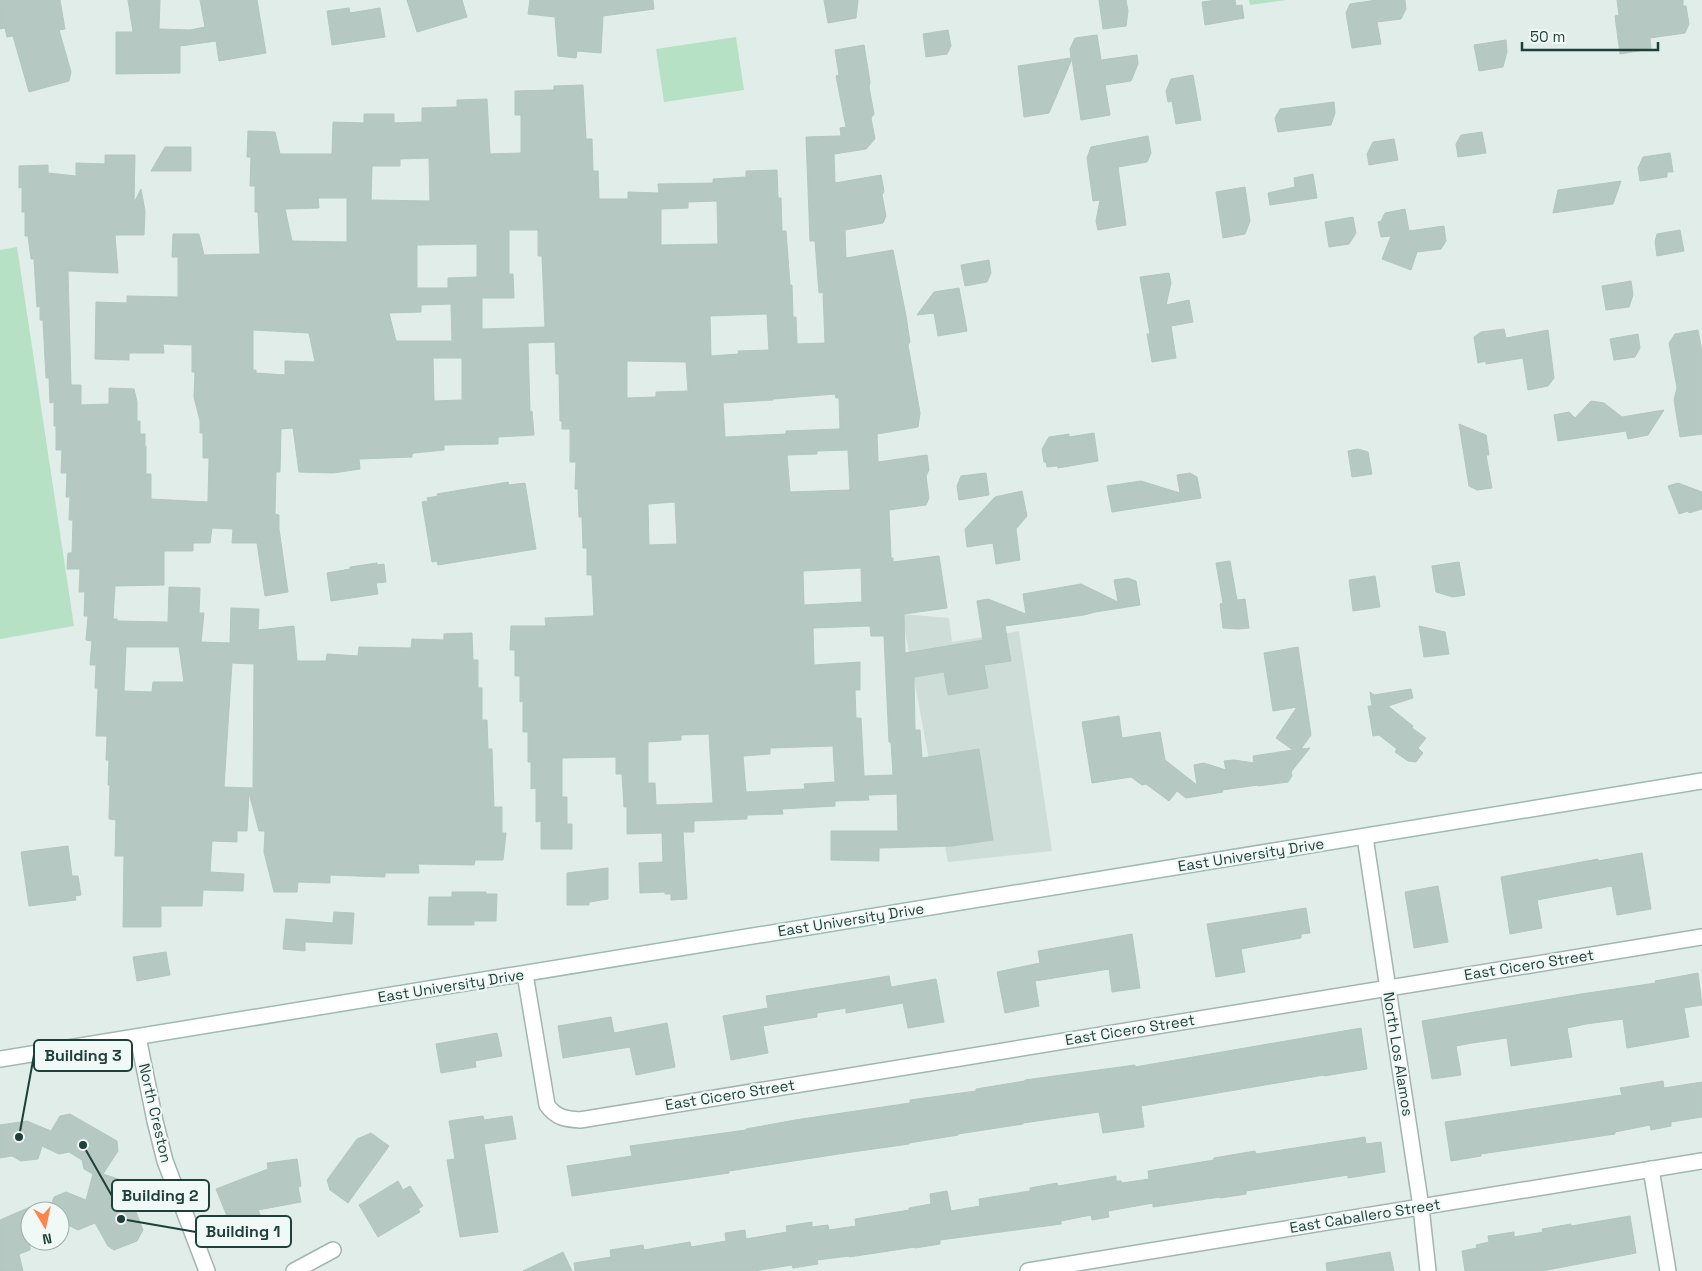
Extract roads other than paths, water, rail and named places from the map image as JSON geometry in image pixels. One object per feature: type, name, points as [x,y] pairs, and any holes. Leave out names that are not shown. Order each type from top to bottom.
[{"type":"street","name":"East University Drive","points":[[0,1059],[1702,782]]},
{"type":"street","name":"North Los Alamos","points":[[1366,837],[1421,1207],[1428,1271]]},
{"type":"street","name":"East Cicero Street","points":[[525,974],[547,1105],[558,1116],[565,1119],[580,1120],[1702,937]]},
{"type":"street","name":"North Creston","points":[[138,1037],[165,1161],[207,1271]]},
{"type":"street","name":"East Caballero Street","points":[[1028,1271],[1702,1161]]},
{"type":"street","points":[[1651,1169],[1668,1271]]},
{"type":"street","points":[[294,1271],[333,1250]]},
{"type":"place","name":"Building 3","points":[[19,1137]]},
{"type":"place","name":"Building 2","points":[[83,1145]]},
{"type":"place","name":"Building 1","points":[[121,1219]]}]
